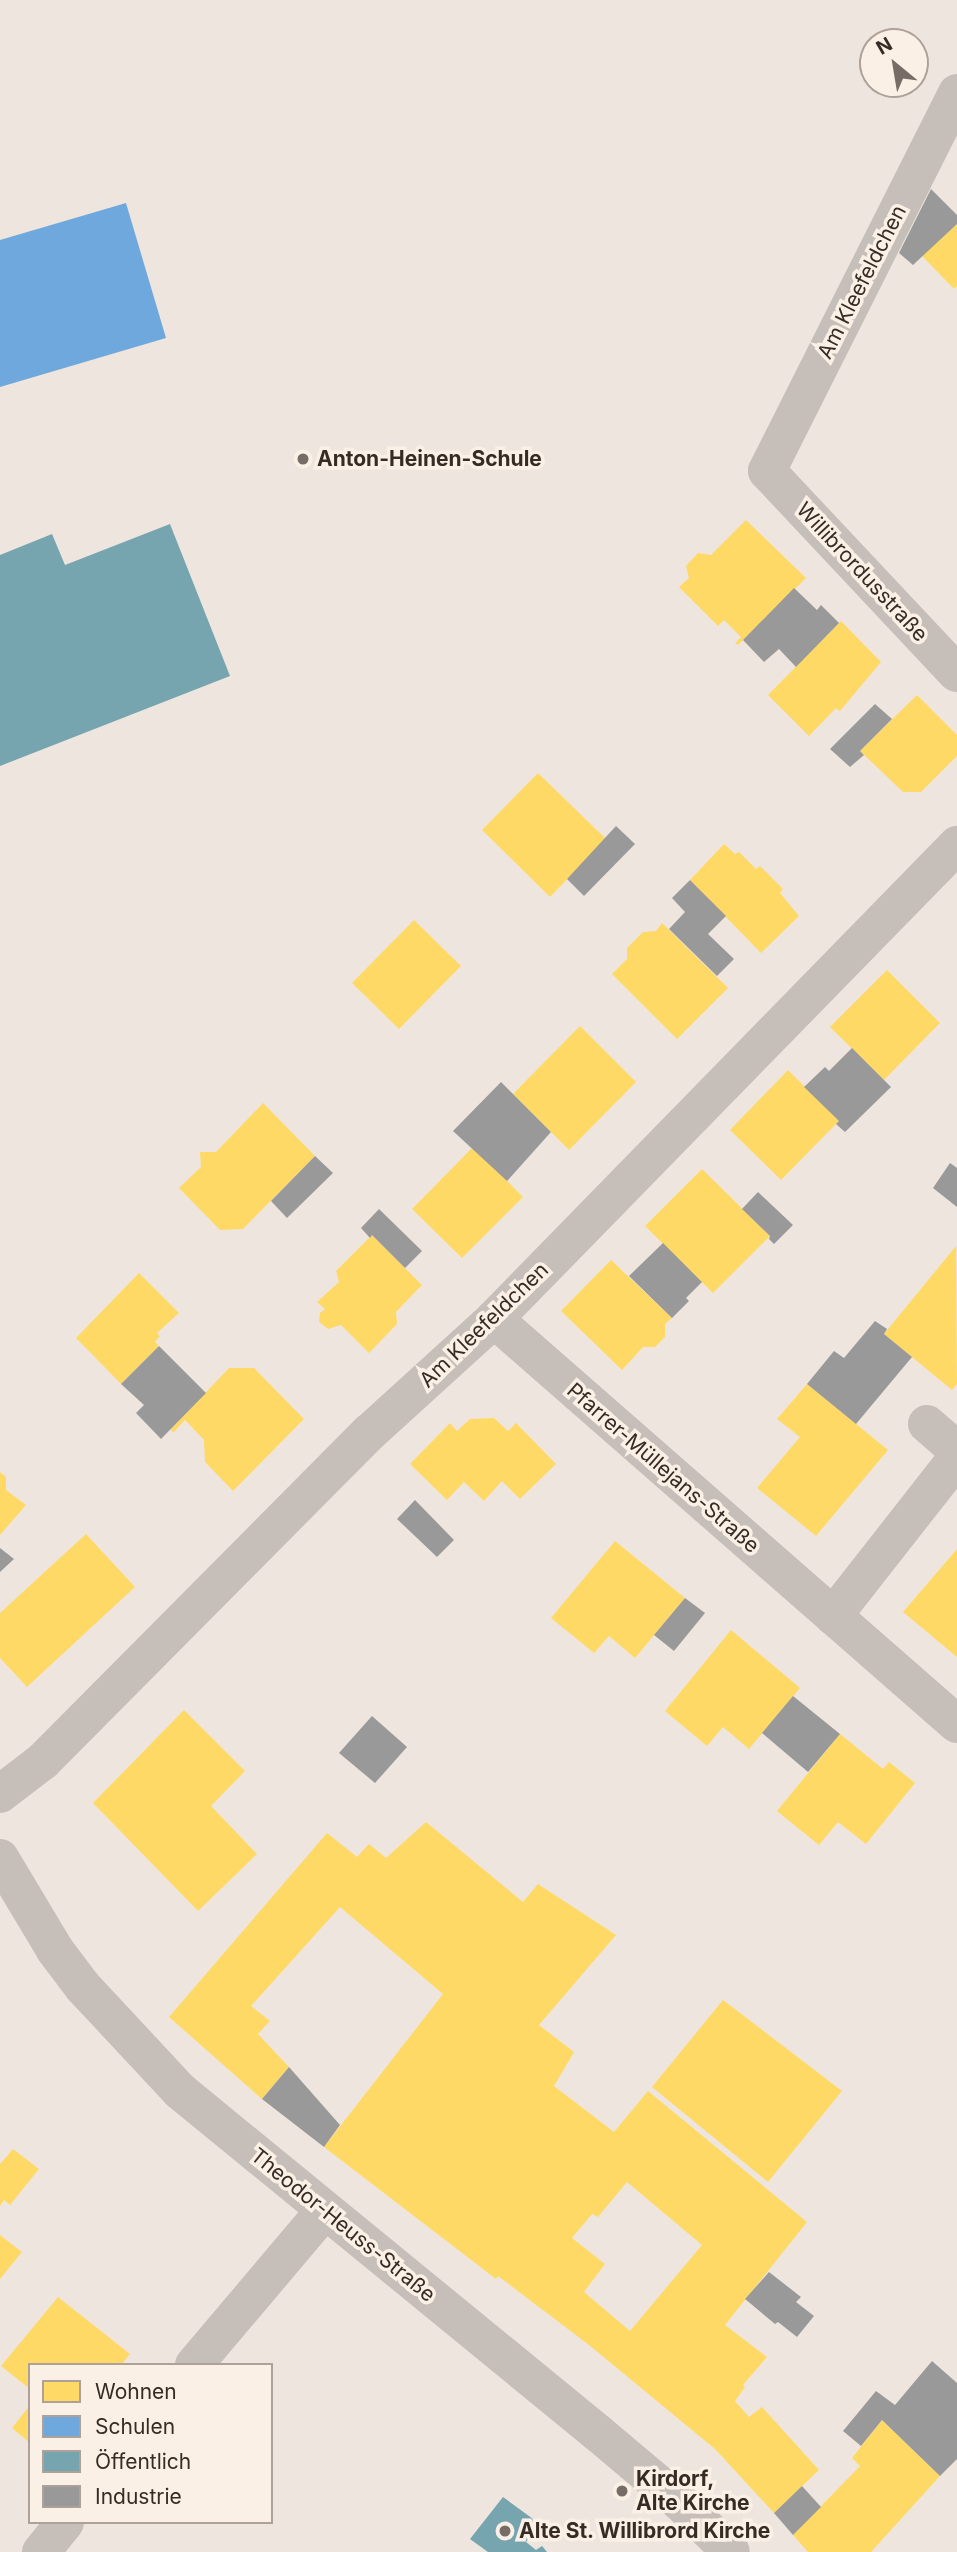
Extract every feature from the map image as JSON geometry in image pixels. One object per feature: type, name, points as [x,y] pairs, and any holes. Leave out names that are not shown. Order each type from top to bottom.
[{"type":"street","name":"Am Kleefeldchen","points":[[767,471],[957,93]]},
{"type":"street","name":"Willibrordusstraße","points":[[767,471],[957,673]]},
{"type":"street","name":"Am Kleefeldchen","points":[[0,1794],[43,1761],[370,1432],[494,1320],[957,845]]},
{"type":"street","name":"Pfarrer-Müllejans-Straße","points":[[494,1320],[957,1724]]},
{"type":"street","points":[[927,1424],[957,1450]]},
{"type":"street","points":[[833,1616],[957,1458]]},
{"type":"street","name":"Theodor-Heuss-Straße","points":[[0,1858],[55,1950],[113,2023],[180,2091],[606,2440],[680,2502],[731,2552]]},
{"type":"street","points":[[196,2363],[324,2211]]},
{"type":"street","points":[[41,2552],[63,2524]]},
{"type":"building: Wohnen","points":[[957,224],[957,286],[954,289],[922,256]]},
{"type":"building: Wohnen","points":[[746,520],[806,578],[738,645],[735,643],[741,637],[724,620],[718,626],[679,587],[689,578],[686,566],[698,553],[711,555]]},
{"type":"building: Wohnen","points":[[841,621],[881,662],[840,711],[836,708],[809,736],[768,695]]},
{"type":"building: Wohnen","points":[[917,695],[957,735],[957,756],[921,792],[903,792],[860,751]]},
{"type":"building: Wohnen","points":[[538,773],[606,839],[550,897],[482,830]]},
{"type":"building: Wohnen","points":[[724,844],[735,854],[739,852],[756,869],[760,866],[783,889],[780,893],[799,916],[761,953],[690,880]]},
{"type":"building: Wohnen","points":[[414,920],[461,966],[399,1029],[352,983]]},
{"type":"building: Wohnen","points":[[662,923],[728,988],[677,1039],[612,974],[627,959],[627,948],[643,932],[656,931]]},
{"type":"building: Wohnen","points":[[887,970],[940,1023],[884,1080],[830,1027]]},
{"type":"building: Wohnen","points":[[580,1026],[636,1082],[569,1150],[513,1094]]},
{"type":"building: Wohnen","points":[[788,1070],[839,1121],[781,1180],[730,1130]]},
{"type":"building: Wohnen","points":[[263,1103],[315,1156],[243,1229],[220,1230],[179,1188],[201,1167],[200,1152],[216,1152]]},
{"type":"building: Wohnen","points":[[473,1147],[523,1197],[462,1258],[412,1209]]},
{"type":"building: Wohnen","points":[[702,1169],[770,1236],[713,1293],[645,1226]]},
{"type":"building: Wohnen","points":[[372,1235],[422,1285],[396,1312],[397,1324],[369,1353],[341,1325],[328,1329],[319,1322],[320,1313],[325,1309],[317,1302],[339,1282],[336,1271]]},
{"type":"building: Wohnen","points":[[956,1246],[957,1384],[952,1390],[884,1334]]},
{"type":"building: Wohnen","points":[[611,1260],[672,1318],[665,1324],[665,1337],[655,1347],[643,1347],[622,1370],[561,1311]]},
{"type":"building: Wohnen","points":[[139,1273],[179,1313],[157,1333],[160,1336],[155,1342],[159,1346],[121,1384],[76,1338]]},
{"type":"building: Wohnen","points":[[229,1368],[254,1368],[304,1419],[233,1491],[205,1462],[204,1440],[185,1420],[173,1433],[171,1429]]},
{"type":"building: Wohnen","points":[[807,1384],[888,1450],[816,1536],[757,1488],[800,1437],[777,1419]]},
{"type":"building: Wohnen","points":[[494,1418],[508,1431],[516,1423],[556,1464],[520,1499],[502,1481],[484,1501],[464,1482],[447,1500],[410,1464],[450,1423],[457,1431],[470,1419]]},
{"type":"building: Wohnen","points":[[0,1472],[6,1477],[6,1490],[26,1505],[0,1535]]},
{"type":"building: Wohnen","points":[[86,1534],[135,1587],[27,1687],[0,1658],[0,1613]]},
{"type":"building: Wohnen","points":[[615,1541],[685,1598],[635,1658],[609,1636],[594,1653],[551,1618]]},
{"type":"building: Wohnen","points":[[957,1549],[957,1657],[903,1612]]},
{"type":"building: Wohnen","points":[[731,1630],[800,1688],[749,1749],[723,1727],[707,1746],[665,1711]]},
{"type":"building: Wohnen","points":[[184,1710],[245,1771],[211,1806],[257,1854],[198,1911],[93,1803]]},
{"type":"building: Wohnen","points":[[840,1734],[883,1769],[889,1762],[915,1783],[866,1844],[838,1822],[819,1845],[777,1811]]},
{"type":"building: Wohnen","points":[[426,1822],[523,1902],[538,1884],[616,1935],[539,2025],[574,2052],[554,2086],[614,2132],[648,2091],[807,2222],[725,2325],[767,2357],[743,2385],[745,2387],[735,2401],[749,2417],[762,2407],[819,2470],[774,2513],[715,2449],[589,2345],[498,2276],[496,2279],[324,2147],[443,1994],[340,1907],[251,2006],[270,2021],[258,2034],[289,2067],[262,2099],[169,2017],[327,1833],[357,1857],[369,1844],[386,1858]],"holes":[[[627,2182],[702,2245],[630,2331],[584,2292],[605,2264],[572,2238],[592,2214],[598,2217]]]},
{"type":"building: Wohnen","points":[[723,2000],[842,2091],[768,2182],[652,2087]]},
{"type":"building: Wohnen","points":[[13,2149],[39,2169],[10,2205],[4,2200],[0,2206],[0,2164]]},
{"type":"building: Wohnen","points":[[0,2235],[22,2252],[0,2279]]},
{"type":"building: Wohnen","points":[[58,2297],[130,2354],[123,2363],[28,2363],[28,2387],[1,2366]]},
{"type":"building: Wohnen","points":[[28,2408],[28,2441],[12,2428]]},
{"type":"building: Wohnen","points":[[882,2420],[940,2476],[871,2552],[808,2552],[793,2535],[860,2466],[852,2458]]},
{"type":"building: Schulen","points":[[126,203],[166,338],[0,387],[0,240]]},
{"type":"building: Öffentlich","points":[[170,524],[230,676],[0,766],[0,555],[52,534],[65,565]]},
{"type":"building: Öffentlich","name":"Alte St. Willibrord Kirche","points":[[503,2497],[540,2524],[526,2542],[536,2550],[542,2546],[547,2552],[488,2552],[470,2539]]},
{"type":"building: Industrie","points":[[931,189],[957,215],[957,224],[913,265],[899,253]]},
{"type":"building: Industrie","points":[[794,588],[817,610],[821,605],[839,623],[796,667],[779,649],[764,662],[743,640]]},
{"type":"building: Industrie","points":[[875,704],[892,719],[860,751],[864,755],[850,767],[830,749]]},
{"type":"building: Industrie","points":[[616,826],[635,844],[584,896],[567,879]]},
{"type":"building: Industrie","points":[[690,880],[726,916],[708,934],[734,959],[717,976],[669,929],[685,912],[672,898]]},
{"type":"building: Industrie","points":[[852,1048],[891,1087],[845,1132],[836,1124],[839,1121],[804,1087],[825,1067],[829,1071]]},
{"type":"building: Industrie","points":[[501,1082],[551,1132],[507,1181],[453,1131]]},
{"type":"building: Industrie","points":[[315,1156],[333,1173],[287,1218],[271,1201]]},
{"type":"building: Industrie","points":[[950,1163],[957,1168],[957,1207],[933,1188]]},
{"type":"building: Industrie","points":[[758,1192],[793,1225],[774,1244],[769,1239],[770,1236],[742,1209]]},
{"type":"building: Industrie","points":[[379,1209],[422,1251],[405,1268],[372,1235],[370,1238],[361,1228]]},
{"type":"building: Industrie","points":[[663,1243],[702,1282],[686,1298],[689,1301],[672,1318],[629,1276]]},
{"type":"building: Industrie","points":[[875,1321],[887,1329],[884,1334],[912,1357],[856,1424],[807,1384],[834,1351],[844,1358]]},
{"type":"building: Industrie","points":[[159,1346],[206,1393],[161,1439],[136,1413],[144,1405],[121,1384]]},
{"type":"building: Industrie","points":[[415,1500],[454,1540],[437,1557],[397,1519]]},
{"type":"building: Industrie","points":[[0,1548],[14,1559],[0,1572]]},
{"type":"building: Industrie","points":[[685,1598],[705,1613],[674,1651],[654,1635]]},
{"type":"building: Industrie","points":[[793,1696],[840,1734],[808,1772],[762,1733]]},
{"type":"building: Industrie","points":[[372,1716],[407,1747],[375,1783],[339,1753]]},
{"type":"building: Industrie","points":[[289,2067],[340,2125],[324,2147],[262,2099]]},
{"type":"building: Industrie","points":[[769,2272],[801,2297],[796,2302],[814,2316],[797,2337],[778,2322],[775,2324],[745,2299]]},
{"type":"building: Industrie","points":[[932,2361],[957,2383],[957,2459],[940,2476],[882,2420],[861,2446],[843,2431],[876,2391],[895,2405]]},
{"type":"building: Industrie","points":[[802,2486],[821,2507],[793,2535],[774,2513]]},
{"type":"place","name":"Anton-Heinen-Schule","points":[[303,459]]},
{"type":"place","name":"Kirdorf, Alte Kirche","points":[[622,2491]]},
{"type":"place","name":"Alte St. Willibrord Kirche","points":[[505,2531]]}]
